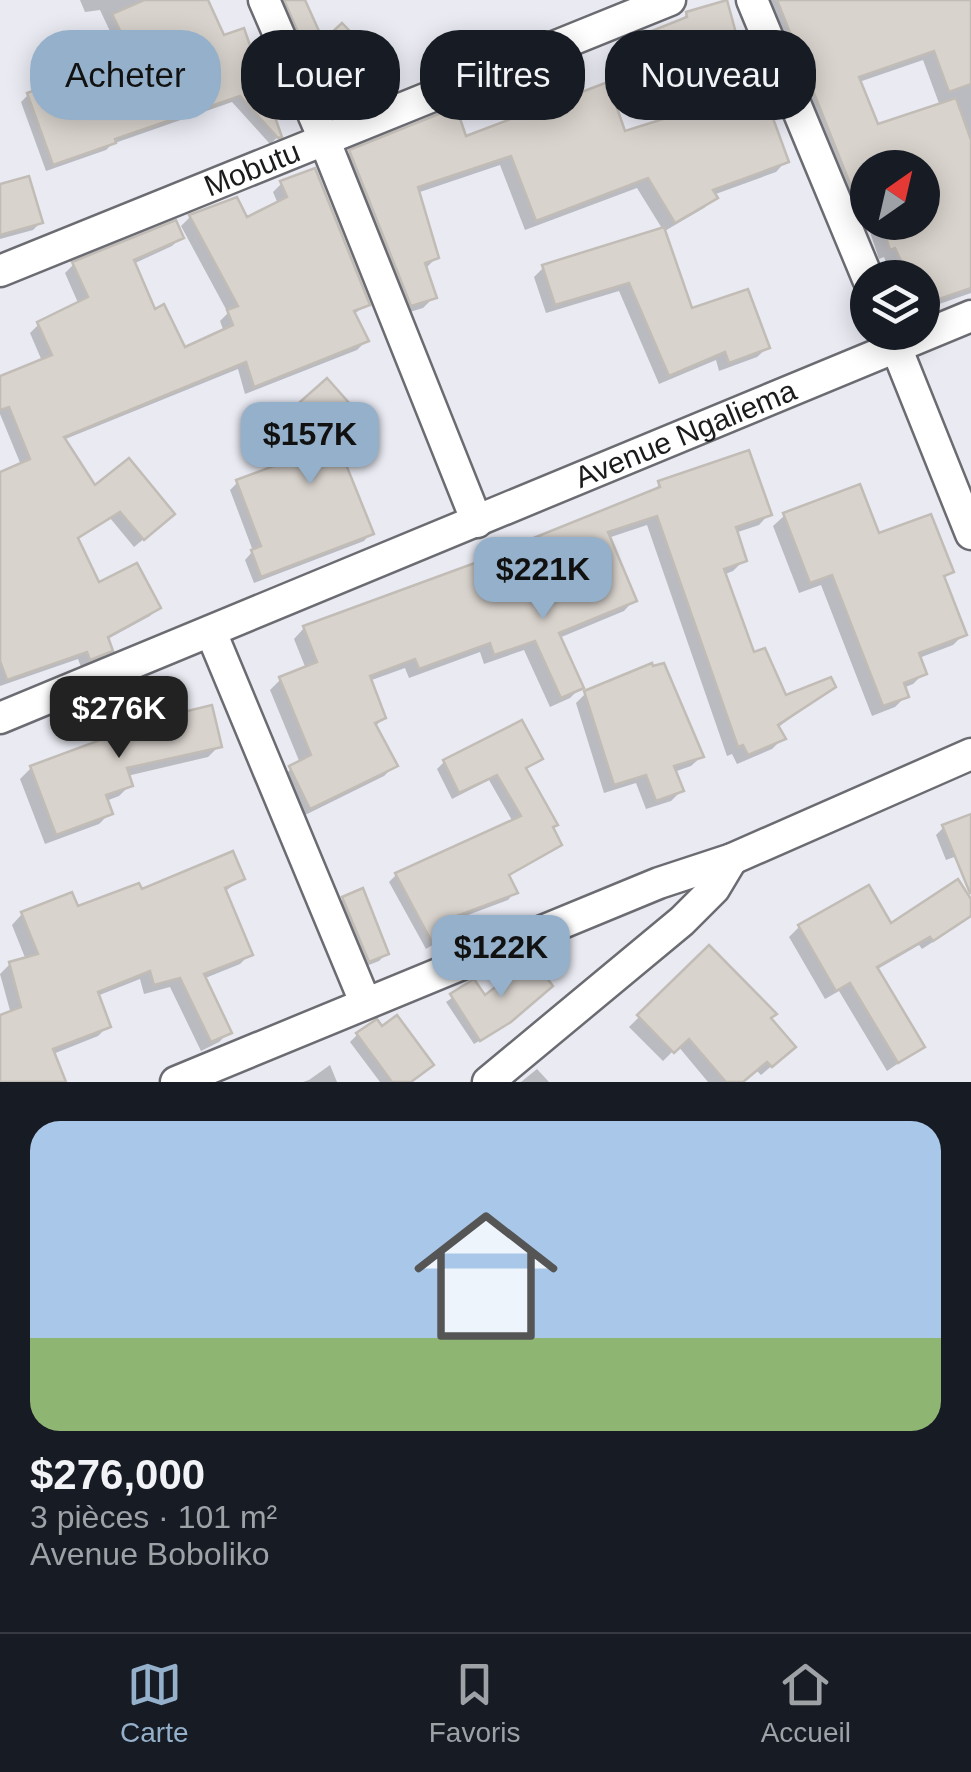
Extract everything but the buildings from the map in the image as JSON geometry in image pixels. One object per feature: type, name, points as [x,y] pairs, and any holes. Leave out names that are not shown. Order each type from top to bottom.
[{"type":"street","points":[[264,0],[324,139],[477,522]]},
{"type":"street","name":"Mobutu","points":[[0,270],[670,0]]},
{"type":"street","points":[[752,0],[860,260]]},
{"type":"street","name":"Avenue Ngaliema","points":[[940,326],[971,316]]},
{"type":"street","name":"Avenue Ngaliema","points":[[0,718],[477,522],[870,350]]},
{"type":"street","points":[[897,350],[971,534]]},
{"type":"street","points":[[211,632],[366,1002]]},
{"type":"street","points":[[176,1082],[659,883],[732,859],[971,754]]},
{"type":"street","points":[[488,1082],[682,921],[714,889],[732,859]]}]
